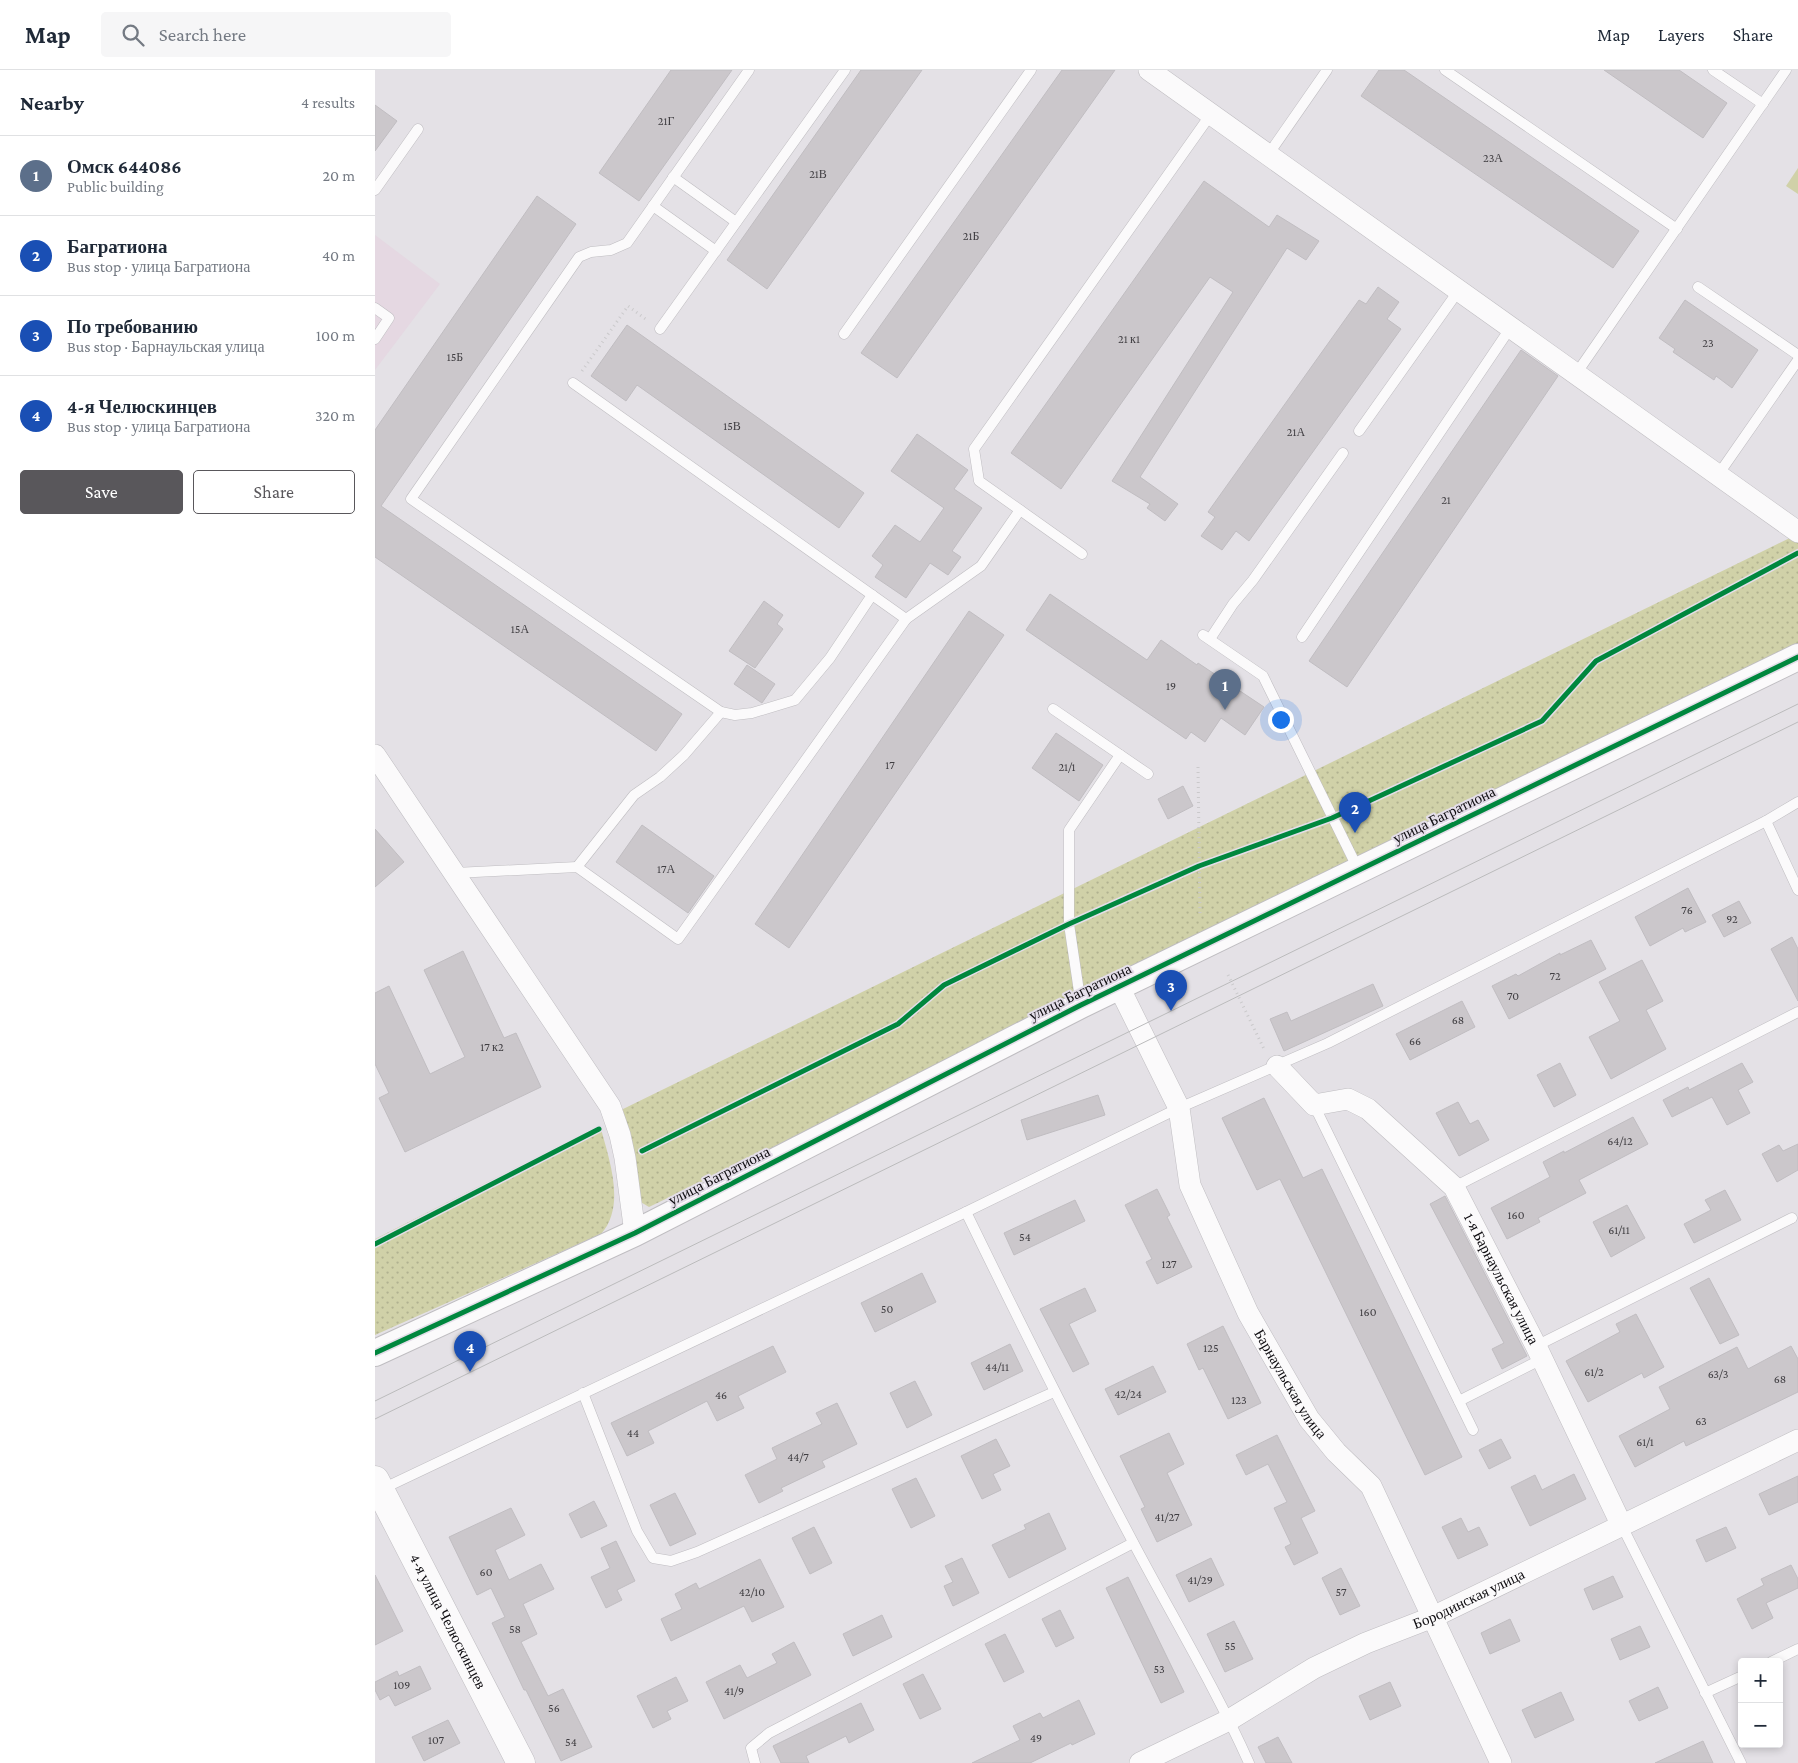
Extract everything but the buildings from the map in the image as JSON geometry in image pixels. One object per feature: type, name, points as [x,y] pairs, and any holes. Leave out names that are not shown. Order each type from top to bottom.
[{"type":"main road","name":"4-я улица Челюскинцев","points":[[377,1488],[521,1763]]},
{"type":"street","points":[[1149,70],[1798,532]]},
{"type":"street","name":"улица Багратиона","points":[[375,1353],[635,1233],[1119,986],[1798,657]]},
{"type":"street","points":[[375,755],[610,1106],[620,1135],[625,1158],[635,1233]]},
{"type":"street","name":"Барнаульская улица","points":[[1119,986],[1179,1108],[1190,1185],[1248,1313],[1309,1419],[1337,1452],[1371,1486],[1501,1763]]},
{"type":"street","points":[[1275,1067],[1314,1105]]},
{"type":"street","name":"1-я Барнаульская улица","points":[[1314,1105],[1347,1099],[1368,1109],[1454,1187],[1539,1353],[1622,1526]]},
{"type":"street","name":"Бородинская улица","points":[[1141,1763],[1229,1720],[1314,1668],[1366,1643],[1433,1616],[1798,1440]]},
{"type":"lane","points":[[749,70],[627,243],[611,250],[591,252],[579,257],[411,499],[721,712],[735,715],[752,713],[795,700],[830,658],[873,594]]},
{"type":"lane","points":[[660,329],[845,70]]},
{"type":"lane","points":[[844,334],[1031,70]]},
{"type":"lane","points":[[1268,155],[1327,70]]},
{"type":"lane","points":[[1445,70],[1677,229]]},
{"type":"lane","points":[[1713,70],[1763,104]]},
{"type":"lane","points":[[1576,374],[1786,70]]},
{"type":"lane","points":[[1082,554],[979,481],[974,449],[1211,114]]},
{"type":"lane","points":[[375,190],[418,129]]},
{"type":"lane","points":[[673,177],[736,222]]},
{"type":"lane","points":[[653,206],[716,251]]},
{"type":"lane","points":[[1698,287],[1798,355]]},
{"type":"lane","points":[[1359,431],[1459,290]]},
{"type":"lane","points":[[375,308],[389,318],[375,339]]},
{"type":"lane","points":[[1301,637],[1511,327]]},
{"type":"lane","points":[[1719,475],[1798,360]]},
{"type":"lane","points":[[573,383],[906,618]]},
{"type":"lane","points":[[1343,453],[1253,580],[1207,637],[1263,676],[1359,870]]},
{"type":"lane","points":[[455,873],[577,867],[678,939],[906,618],[981,566],[1020,510]]},
{"type":"lane","points":[[1053,709],[1148,774]]},
{"type":"lane","points":[[577,867],[634,795],[660,777],[684,755],[721,712]]},
{"type":"lane","points":[[1081,1005],[1069,924],[1069,830],[1121,755]]},
{"type":"lane","points":[[377,1488],[966,1212],[1179,1108],[1275,1067],[1388,1013],[1798,802]]},
{"type":"lane","points":[[1766,820],[1798,890]]},
{"type":"lane","points":[[1454,1187],[1798,1012]]},
{"type":"lane","points":[[1314,1105],[1473,1430]]},
{"type":"lane","points":[[966,1212],[1054,1392],[1229,1720],[1249,1763]]},
{"type":"lane","points":[[1459,1401],[1539,1353],[1792,1218]]},
{"type":"lane","points":[[583,1393],[637,1531],[653,1558],[671,1561],[697,1552],[1054,1392]]},
{"type":"lane","points":[[1622,1526],[1741,1763]]},
{"type":"lane","points":[[755,1763],[751,1748],[769,1733],[1133,1543]]},
{"type":"lane","points":[[1779,1658],[1798,1649]]},
{"type":"lane","points":[[1705,1693],[1738,1678]]},
{"type":"path","points":[[573,383],[628,306],[660,329]]},
{"type":"path","points":[[642,1151],[898,1024],[944,985],[1069,924],[1199,866],[1332,818],[1542,721],[1596,662],[1798,553]]},
{"type":"path","points":[[1199,767],[1199,916]]},
{"type":"path","points":[[1228,975],[1275,1067]]},
{"type":"path","points":[[375,1244],[599,1129]]},
{"type":"shaded area","points":[[375,235],[440,284],[375,370]]},
{"type":"green space","points":[[1798,168],[1798,194],[1786,186]]},
{"type":"green space","points":[[1798,534],[1798,652],[649,1207],[639,1201],[619,1111]]},
{"type":"green space","points":[[600,1125],[611,1166],[614,1195],[613,1209],[609,1222],[601,1234],[375,1335],[375,1239]]},
{"type":"tram line","points":[[375,1401],[1798,704]]},
{"type":"tram line","points":[[375,1419],[1798,722]]},
{"type":"cycle path","points":[[642,1151],[898,1024],[944,985],[1069,924],[1199,866],[1332,818],[1542,721],[1596,661],[1798,553]]},
{"type":"cycle path","points":[[375,1353],[635,1233],[1081,1005],[1798,657]]},
{"type":"cycle path","points":[[375,1244],[599,1129]]},
{"type":"place","name":"Омск 644086","points":[[1225,710]]},
{"type":"place","name":"Багратиона","points":[[1355,833]]},
{"type":"place","name":"По требованию","points":[[1171,1011]]},
{"type":"place","name":"4-я Челюскинцев","points":[[470,1372]]}]
